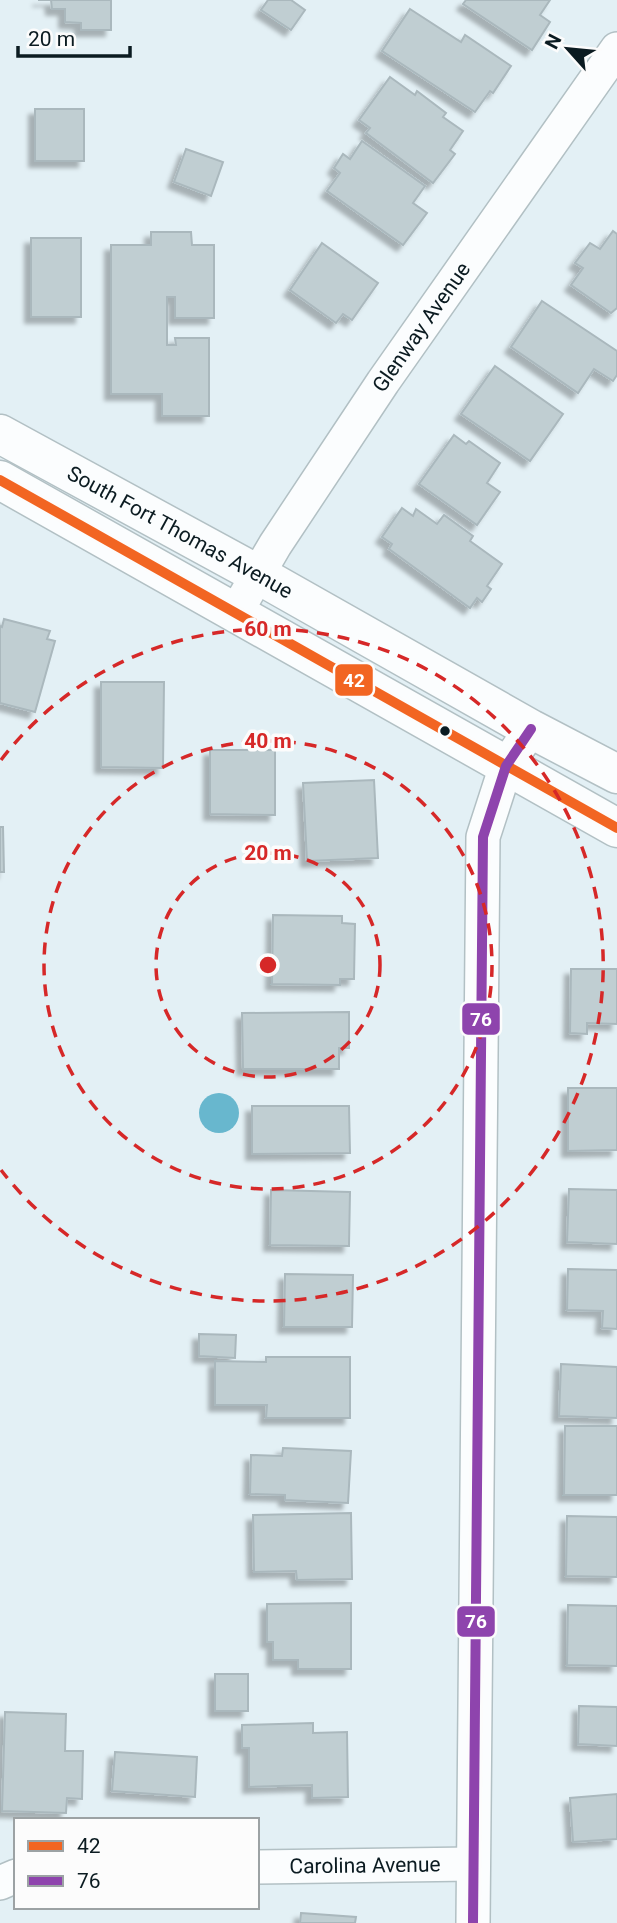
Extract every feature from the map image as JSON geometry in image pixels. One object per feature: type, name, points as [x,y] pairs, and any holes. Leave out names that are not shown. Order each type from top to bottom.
[{"type":"main road","name":"South Fort Thomas Avenue","points":[[0,434],[617,775]]},
{"type":"main road","name":"South Fort Thomas Avenue","points":[[0,480],[617,828]]},
{"type":"street","name":"Glenway Avenue","points":[[236,612],[257,574],[383,382],[617,49]]},
{"type":"street","points":[[473,1923],[484,837],[506,766],[531,729]]},
{"type":"street","name":"Carolina Avenue","points":[[259,1867],[472,1864]]},
{"type":"water","points":[[219,1093],[227,1094],[233,1099],[238,1105],[238,1121],[233,1127],[227,1132],[219,1133],[211,1132],[205,1127],[200,1121],[199,1113],[200,1105],[205,1099],[211,1094]]},
{"type":"building","points":[[51,0],[111,0],[111,30],[81,30],[81,23],[65,22],[65,9],[52,9]]},
{"type":"building","points":[[268,0],[291,0],[305,10],[291,30],[261,10]]},
{"type":"building","points":[[466,0],[550,0],[540,15],[550,22],[532,50],[463,4]]},
{"type":"building","points":[[410,9],[461,42],[465,35],[511,66],[493,93],[490,91],[475,112],[382,51]]},
{"type":"building","points":[[390,77],[415,95],[417,91],[446,113],[443,117],[463,131],[450,150],[455,154],[433,183],[366,133],[370,128],[359,120]]},
{"type":"building","points":[[35,109],[84,109],[84,161],[35,161]]},
{"type":"building","points":[[362,141],[425,186],[413,203],[427,213],[403,245],[327,191],[340,173],[334,168],[343,154],[350,159]]},
{"type":"building","points":[[186,149],[223,162],[211,196],[174,182]]},
{"type":"building","points":[[613,231],[617,234],[617,308],[611,313],[571,285],[583,268],[575,263],[590,243],[600,249]]},
{"type":"building","points":[[151,232],[191,232],[192,245],[214,245],[214,318],[175,318],[175,297],[167,297],[167,345],[176,345],[175,338],[209,338],[209,416],[162,416],[162,394],[111,394],[111,245],[151,245]]},
{"type":"building","points":[[31,238],[81,238],[81,317],[31,317]]},
{"type":"building","points":[[322,243],[378,283],[352,320],[343,314],[336,323],[290,290]]},
{"type":"building","points":[[542,301],[617,351],[617,375],[613,381],[594,369],[578,393],[511,347]]},
{"type":"building","points":[[495,366],[563,414],[530,461],[461,414]]},
{"type":"building","points":[[454,435],[466,444],[469,441],[500,463],[487,483],[500,492],[477,525],[419,484]]},
{"type":"building","points":[[402,508],[413,516],[416,509],[437,524],[444,515],[473,536],[470,541],[502,564],[487,586],[491,589],[482,602],[477,598],[470,608],[389,549],[392,544],[382,537]]},
{"type":"building","points":[[4,619],[50,631],[47,639],[55,641],[35,712],[0,703],[0,626],[2,627]]},
{"type":"building","points":[[101,682],[164,682],[163,768],[101,767]]},
{"type":"building","points":[[210,750],[275,750],[275,815],[210,814]]},
{"type":"building","points":[[374,780],[378,858],[307,861],[303,783]]},
{"type":"building","points":[[0,827],[3,827],[4,872],[0,872]]},
{"type":"building","points":[[273,915],[342,916],[342,923],[355,924],[354,979],[340,979],[340,985],[272,984]]},
{"type":"building","points":[[571,969],[617,969],[617,1024],[587,1023],[587,1034],[570,1033]]},
{"type":"building","points":[[349,1012],[349,1048],[339,1048],[339,1069],[243,1069],[242,1013]]},
{"type":"building","points":[[568,1088],[617,1088],[617,1150],[568,1151]]},
{"type":"building","points":[[252,1106],[349,1106],[350,1153],[252,1154]]},
{"type":"building","points":[[569,1189],[617,1190],[617,1244],[567,1242]]},
{"type":"building","points":[[271,1190],[350,1192],[349,1246],[270,1245]]},
{"type":"building","points":[[568,1269],[617,1270],[617,1329],[602,1328],[603,1311],[567,1310]]},
{"type":"building","points":[[285,1274],[353,1275],[352,1327],[284,1327]]},
{"type":"building","points":[[199,1334],[236,1335],[235,1358],[199,1356]]},
{"type":"building","points":[[266,1357],[350,1357],[350,1418],[266,1418],[267,1405],[215,1405],[215,1361],[266,1362]]},
{"type":"building","points":[[561,1364],[617,1367],[617,1418],[559,1416]]},
{"type":"building","points":[[565,1426],[617,1426],[617,1495],[564,1495]]},
{"type":"building","points":[[283,1448],[351,1451],[348,1503],[285,1500],[285,1495],[250,1494],[251,1455],[282,1456]]},
{"type":"building","points":[[351,1513],[352,1579],[297,1580],[296,1571],[254,1572],[253,1515]]},
{"type":"building","points":[[567,1516],[617,1517],[617,1577],[566,1576]]},
{"type":"building","points":[[351,1603],[351,1669],[298,1669],[298,1660],[273,1660],[273,1642],[267,1642],[267,1604]]},
{"type":"building","points":[[568,1605],[617,1606],[617,1666],[567,1665]]},
{"type":"building","points":[[215,1674],[248,1674],[248,1711],[215,1711]]},
{"type":"building","points":[[579,1706],[617,1707],[617,1746],[578,1744]]},
{"type":"building","points":[[5,1712],[66,1714],[65,1751],[83,1751],[82,1799],[67,1798],[66,1813],[2,1811]]},
{"type":"building","points":[[313,1723],[313,1733],[347,1732],[348,1797],[312,1798],[312,1785],[249,1787],[249,1748],[242,1748],[242,1725]]},
{"type":"building","points":[[115,1752],[197,1757],[195,1797],[112,1791]]},
{"type":"building","points":[[617,1794],[617,1839],[573,1842],[570,1798]]},
{"type":"building","points":[[301,1913],[356,1917],[355,1923],[300,1923]]},
{"type":"transit line","name":"42","points":[[0,480],[617,828]]},
{"type":"transit line","name":"76","points":[[473,1923],[483,837],[506,766],[531,729]]}]
